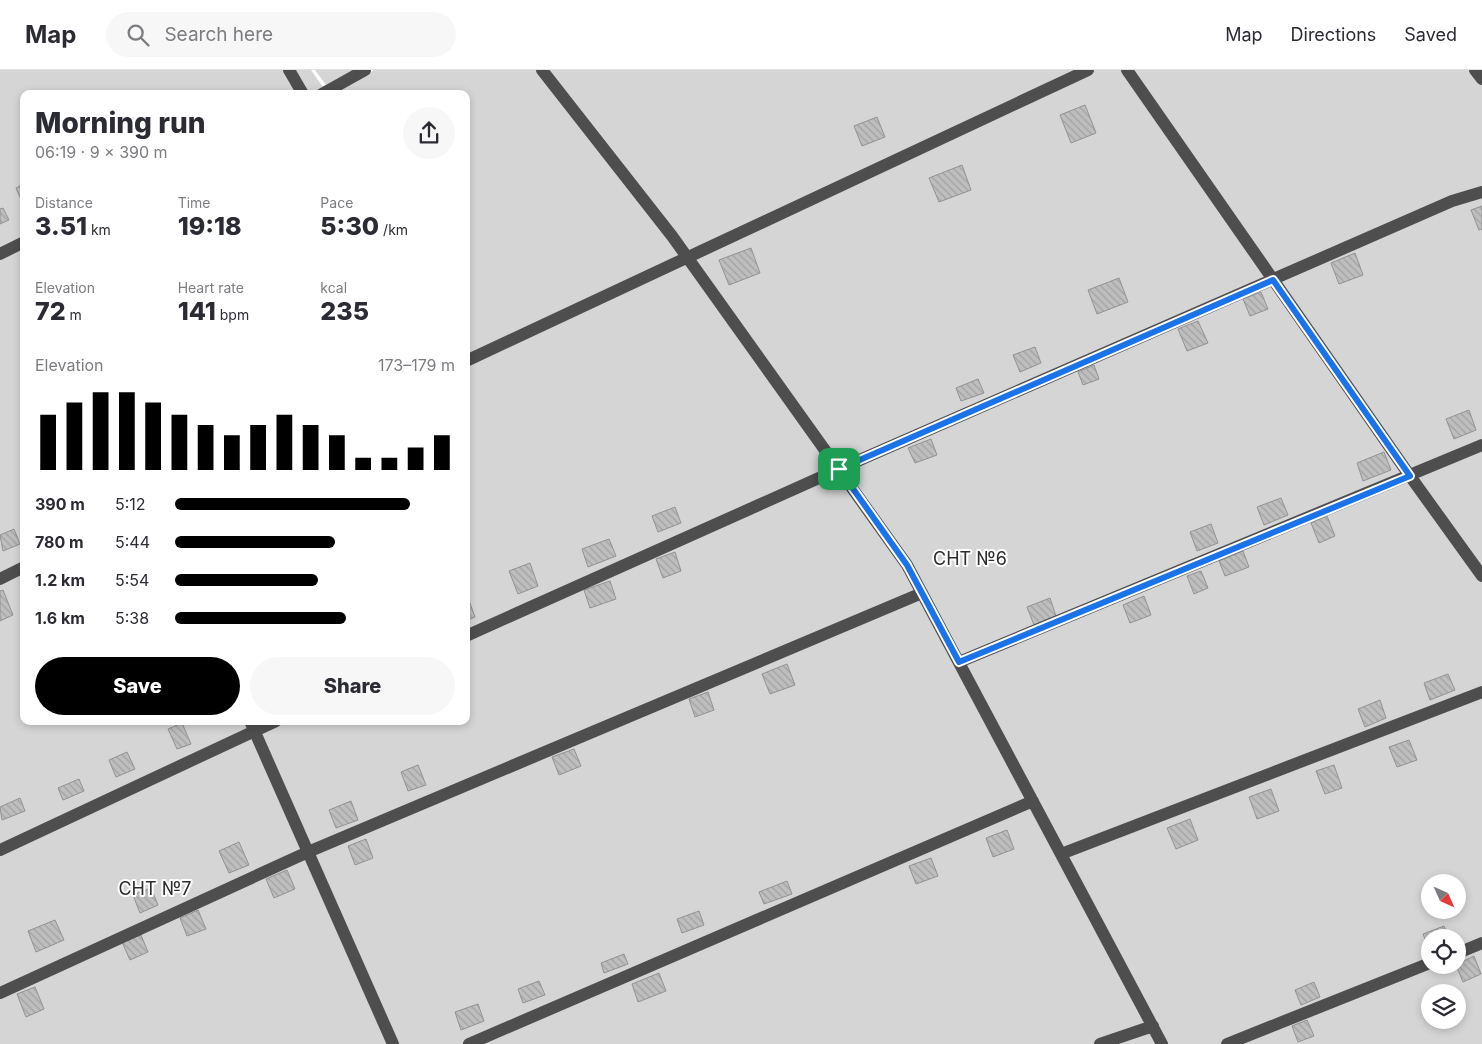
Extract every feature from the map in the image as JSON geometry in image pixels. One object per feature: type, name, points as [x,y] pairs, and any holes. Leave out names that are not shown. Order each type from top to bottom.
[{"type":"street","points":[[289,70],[301,90]]},
{"type":"street","points":[[329,90],[365,70]]},
{"type":"street","points":[[542,70],[688,258],[907,565],[1162,1044]]},
{"type":"street","points":[[470,359],[1088,70]]},
{"type":"street","points":[[1126,70],[1482,576]]},
{"type":"street","points":[[1476,70],[1482,80]]},
{"type":"street","points":[[470,634],[839,469],[1452,201],[1482,192]]},
{"type":"street","points":[[0,254],[20,244]]},
{"type":"street","points":[[959,662],[1482,445]]},
{"type":"street","points":[[0,579],[20,569]]},
{"type":"street","points":[[0,993],[308,852],[922,593]]},
{"type":"street","points":[[1061,854],[1482,692]]},
{"type":"street","points":[[0,850],[252,726],[393,1044]]},
{"type":"street","points":[[469,1044],[1033,801]]},
{"type":"street","points":[[1466,949],[1482,943]]},
{"type":"street","points":[[1227,1044],[1421,967]]},
{"type":"street","points":[[1100,1044],[1153,1026]]},
{"type":"green space","name":"СНТ №6","points":[[0,70],[311,70],[323,87],[319,90],[20,90],[20,725],[470,725],[470,90],[341,90],[374,70],[1482,70],[1482,1044],[0,1044]]},
{"type":"green space","points":[[315,70],[354,70],[326,85]]},
{"type":"building","points":[[1085,105],[1096,133],[1071,143],[1060,115]]},
{"type":"building","points":[[877,117],[885,137],[862,146],[854,126]]},
{"type":"building","points":[[962,165],[971,190],[939,202],[929,178]]},
{"type":"building","points":[[20,186],[20,197],[16,188]]},
{"type":"building","points":[[1482,206],[1482,229],[1479,230],[1471,210]]},
{"type":"building","points":[[3,208],[9,220],[0,224],[0,209]]},
{"type":"building","points":[[751,248],[760,273],[729,285],[719,260]]},
{"type":"building","points":[[1355,253],[1363,275],[1339,284],[1331,263]]},
{"type":"building","points":[[1119,278],[1128,302],[1097,314],[1088,290]]},
{"type":"building","points":[[1261,292],[1268,309],[1250,316],[1243,299]]},
{"type":"building","points":[[1198,321],[1208,343],[1187,351],[1178,329]]},
{"type":"building","points":[[1035,347],[1041,363],[1020,372],[1013,355]]},
{"type":"building","points":[[1094,365],[1099,379],[1083,385],[1078,372]]},
{"type":"building","points":[[978,379],[984,393],[961,401],[956,388]]},
{"type":"building","points":[[1469,410],[1476,430],[1454,439],[1446,419]]},
{"type":"building","points":[[931,439],[937,455],[915,463],[908,448]]},
{"type":"building","points":[[1384,452],[1391,470],[1363,481],[1357,463]]},
{"type":"building","points":[[1281,498],[1288,515],[1264,525],[1257,507]]},
{"type":"building","points":[[675,507],[681,523],[658,532],[652,516]]},
{"type":"building","points":[[1327,516],[1335,536],[1319,543],[1311,523]]},
{"type":"building","points":[[1211,524],[1218,543],[1197,551],[1190,532]]},
{"type":"building","points":[[14,529],[20,544],[3,551],[0,535]]},
{"type":"building","points":[[609,539],[616,556],[588,567],[582,549]]},
{"type":"building","points":[[1243,551],[1249,567],[1225,576],[1219,561]]},
{"type":"building","points":[[675,552],[681,571],[663,578],[656,559]]},
{"type":"building","points":[[530,563],[538,586],[518,594],[509,571]]},
{"type":"building","points":[[1201,571],[1208,588],[1194,594],[1187,576]]},
{"type":"building","points":[[610,581],[616,599],[590,608],[584,590]]},
{"type":"building","points":[[3,590],[13,615],[0,621],[0,591]]},
{"type":"building","points":[[1144,596],[1151,615],[1130,623],[1123,605]]},
{"type":"building","points":[[1050,598],[1056,616],[1034,625],[1027,607]]},
{"type":"building","points":[[470,603],[475,617],[470,619]]},
{"type":"building","points":[[787,664],[795,685],[770,694],[762,674]]},
{"type":"building","points":[[1448,674],[1455,690],[1430,700],[1424,683]]},
{"type":"building","points":[[708,692],[714,710],[695,717],[689,699]]},
{"type":"building","points":[[1380,700],[1386,718],[1365,727],[1358,709]]},
{"type":"building","points":[[183,725],[191,744],[177,749],[168,729]]},
{"type":"building","points":[[1409,740],[1417,760],[1397,767],[1389,747]]},
{"type":"building","points":[[574,749],[581,766],[559,775],[552,757]]},
{"type":"building","points":[[127,752],[135,769],[116,777],[109,760]]},
{"type":"building","points":[[418,765],[426,785],[408,791],[401,772]]},
{"type":"building","points":[[1334,765],[1342,788],[1325,794],[1316,771]]},
{"type":"building","points":[[79,779],[84,791],[63,800],[58,788]]},
{"type":"building","points":[[1271,789],[1279,811],[1257,819],[1249,797]]},
{"type":"building","points":[[20,798],[25,811],[2,820],[0,807]]},
{"type":"building","points":[[351,801],[358,820],[336,828],[329,810]]},
{"type":"building","points":[[1190,819],[1198,840],[1176,849],[1167,828]]},
{"type":"building","points":[[1007,830],[1014,849],[993,857],[986,838]]},
{"type":"building","points":[[366,839],[373,858],[355,865],[348,846]]},
{"type":"building","points":[[239,842],[249,865],[229,873],[219,851]]},
{"type":"building","points":[[931,858],[938,876],[916,884],[909,866]]},
{"type":"building","points":[[287,870],[295,889],[274,898],[266,879]]},
{"type":"building","points":[[787,881],[792,894],[764,904],[759,892]]},
{"type":"building","points":[[151,888],[158,905],[140,913],[133,895]]},
{"type":"building","points":[[198,910],[206,929],[187,936],[180,918]]},
{"type":"building","points":[[699,911],[704,925],[682,933],[677,919]]},
{"type":"building","points":[[55,920],[64,940],[36,952],[28,931]]},
{"type":"building","points":[[141,935],[148,952],[130,960],[122,942]]},
{"type":"building","points":[[624,954],[628,964],[604,973],[601,963]]},
{"type":"building","points":[[1474,956],[1481,974],[1463,982],[1460,974],[1466,974],[1466,960]]},
{"type":"building","points":[[659,973],[666,991],[638,1002],[632,984]]},
{"type":"building","points":[[539,981],[545,995],[523,1003],[518,989]]},
{"type":"building","points":[[1314,982],[1320,997],[1301,1005],[1295,990]]},
{"type":"building","points":[[35,987],[44,1009],[26,1017],[17,994]]},
{"type":"building","points":[[478,1004],[484,1021],[461,1030],[455,1012]]},
{"type":"building","points":[[1307,1020],[1314,1036],[1298,1042],[1292,1026]]},
{"type":"route","points":[[1273,280],[1410,476],[959,662],[907,565],[839,469],[1273,280]]},
{"type":"park label","name":"СНТ №7","points":[[155,888]]}]
